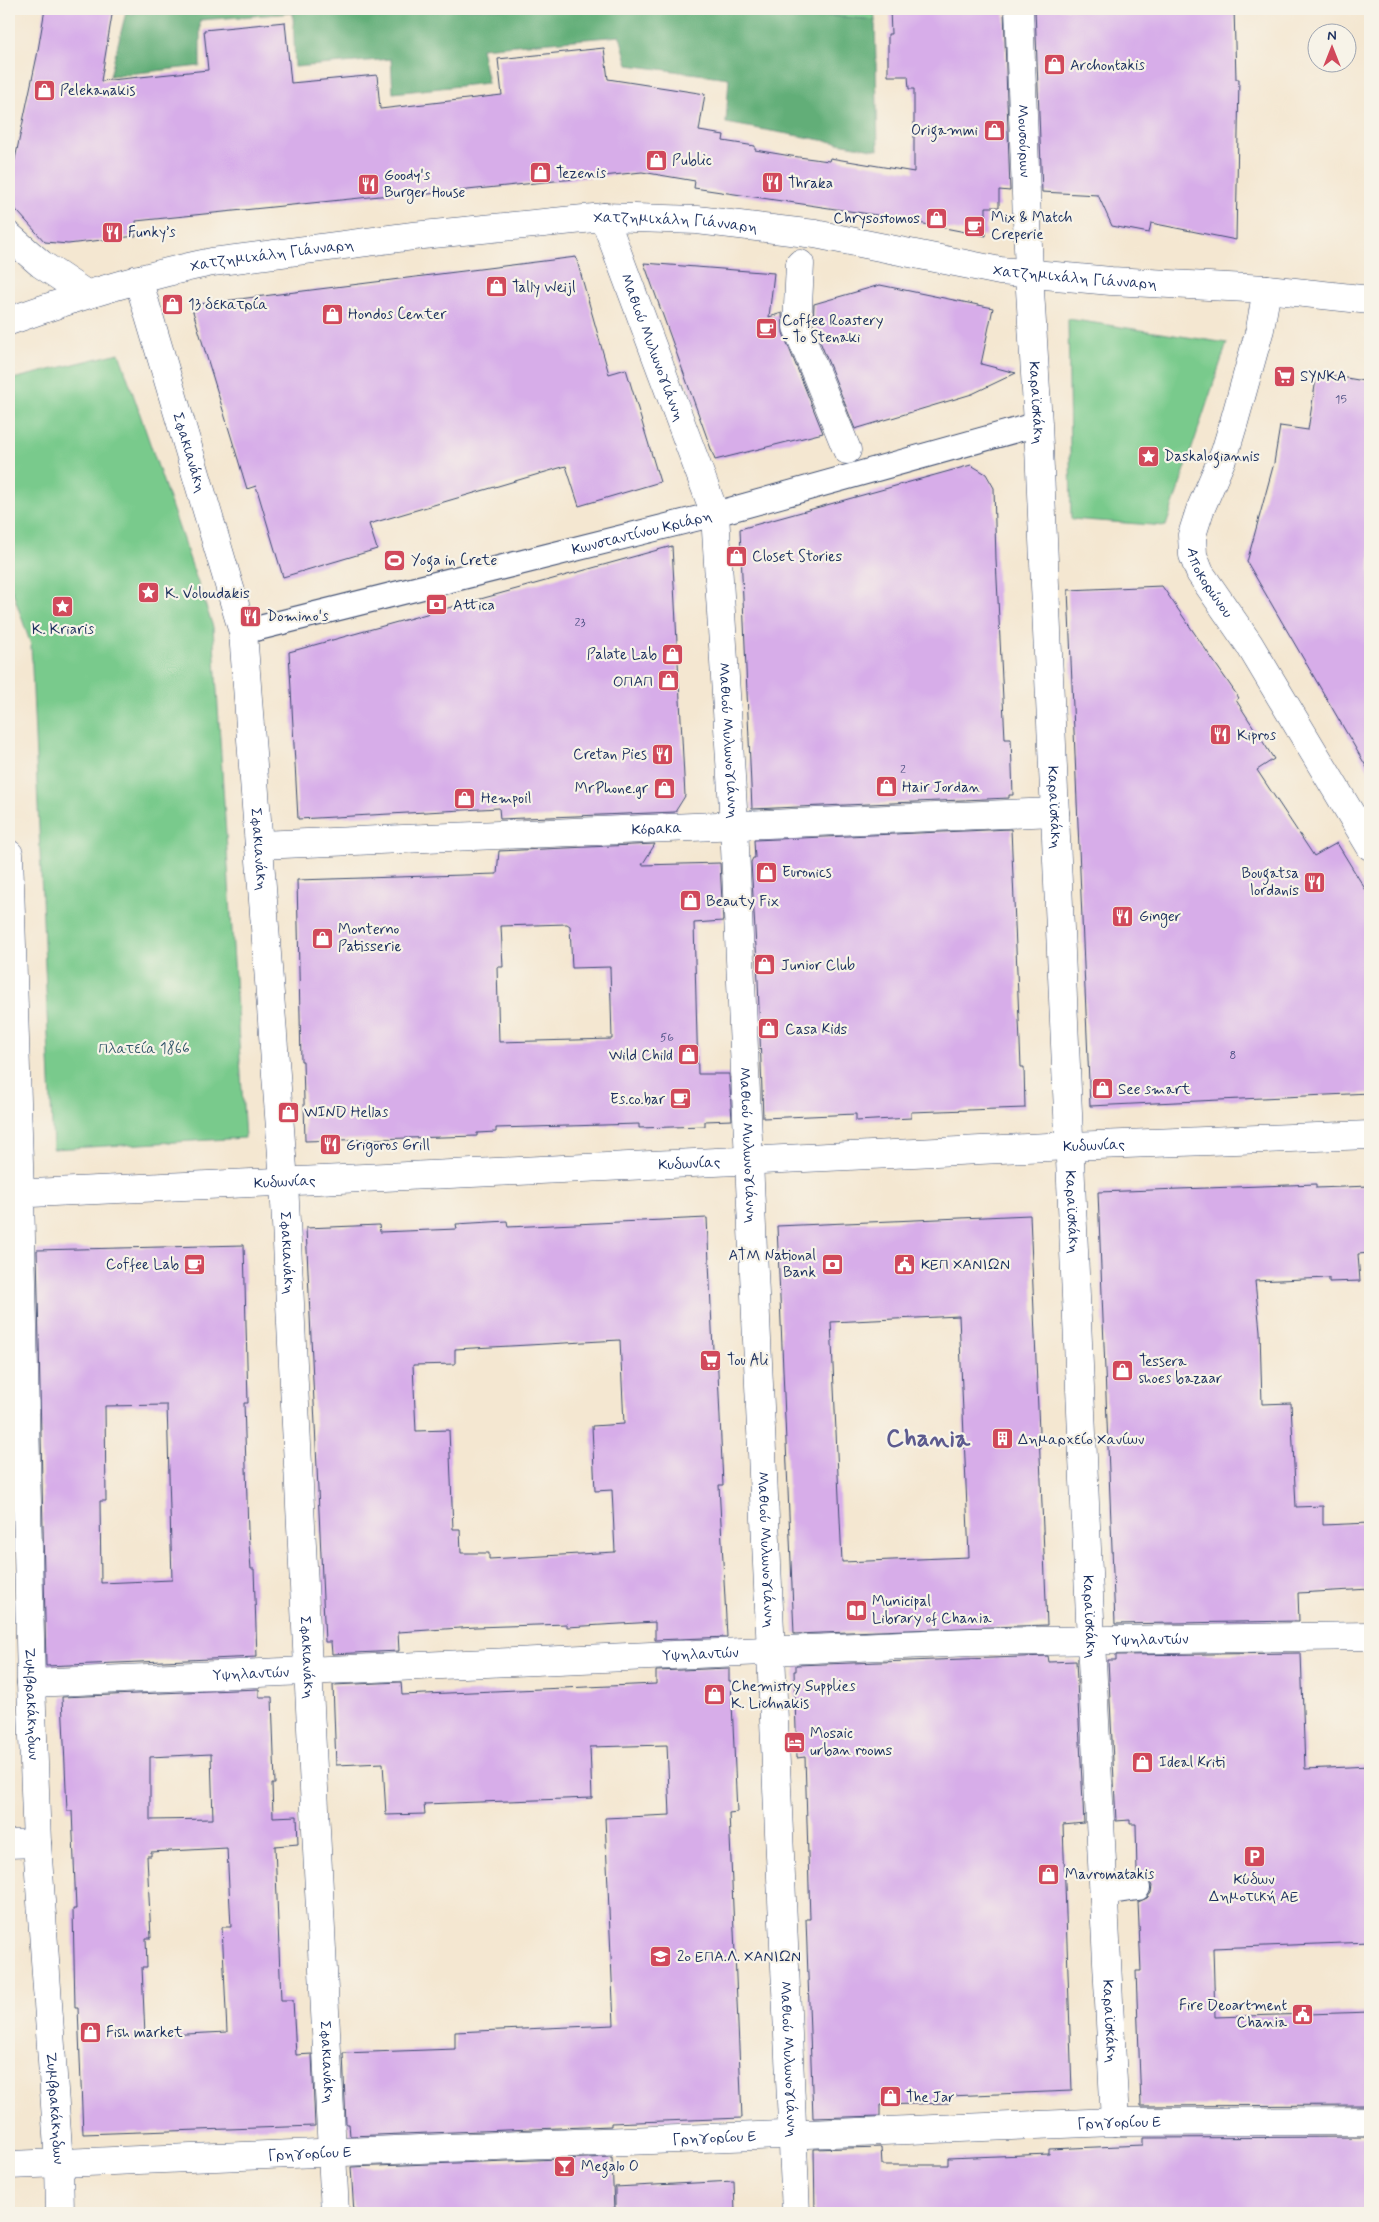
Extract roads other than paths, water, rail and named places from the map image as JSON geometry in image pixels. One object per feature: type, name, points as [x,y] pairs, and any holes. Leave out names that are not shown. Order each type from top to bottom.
[{"type":"street","name":"Μουσούρων","points":[[1019,9],[1029,274]]},
{"type":"street","name":"Χατζημιχάλη Γιάνναρη","points":[[9,321],[86,294],[179,268],[212,262],[413,236],[604,217],[697,220],[814,234],[1000,272],[1111,282],[1267,289],[1370,300]]},
{"type":"street","name":"Μαθιού Μυλωνογιάννη","points":[[604,217],[715,514],[734,825],[796,2213]]},
{"type":"street","points":[[9,236],[41,264],[86,294]]},
{"type":"street","points":[[800,264],[797,327],[847,450]]},
{"type":"street","name":"Καραϊσκάκη","points":[[1029,274],[1038,424],[1091,1641],[1115,2122]]},
{"type":"street","name":"Σφακιανάκη","points":[[138,279],[243,632],[284,1182],[335,2213]]},
{"type":"street","name":"Αποκορώνου","points":[[1267,289],[1260,329],[1232,430],[1192,535],[1193,555],[1203,579],[1249,644],[1370,846]]},
{"type":"street","name":"Κόρακα","points":[[258,845],[1055,812]]},
{"type":"street","name":"Ζυμβρακάκηδων","points":[[9,854],[15,1194],[37,1843],[60,2213]]},
{"type":"street","name":"Κυδωνίας","points":[[15,1194],[1070,1146],[1370,1135]]},
{"type":"street","name":"Υψηλαντών","points":[[31,1683],[971,1642],[1370,1636]]},
{"type":"street","points":[[9,1844],[37,1843]]},
{"type":"street","name":"Γρηγορίου Ε","points":[[9,2165],[1115,2122],[1370,2121]]},
{"type":"lane","name":"Κωνσταντίνου Κριάρη","points":[[243,632],[715,514],[1038,424]]},
{"type":"lane","points":[[1104,1893],[1138,1888]]},
{"type":"place","name":"Archontakis","points":[[1054,65]]},
{"type":"place","name":"Pelekanakis","points":[[44,90]]},
{"type":"place","name":"Origammi","points":[[994,130]]},
{"type":"place","name":"Public","points":[[656,160]]},
{"type":"place","name":"Tezenis","points":[[540,173]]},
{"type":"place","name":"Thraka","points":[[772,183]]},
{"type":"place","name":"Goody's Burger House","points":[[368,184]]},
{"type":"place","name":"Chrysostomos","points":[[936,218]]},
{"type":"place","name":"Mix & Match Creperie","points":[[975,226]]},
{"type":"place","name":"Funky’s","points":[[112,232]]},
{"type":"place","name":"Tally Weijl","points":[[496,287]]},
{"type":"place","name":"13 δεκατρία","points":[[172,304]]},
{"type":"place","name":"Hondos Center","points":[[332,314]]},
{"type":"place","name":"Coffee Roastery - To Stenaki","points":[[766,329]]},
{"type":"place","name":"SYNKA","points":[[1284,376]]},
{"type":"place","name":"Daskalogiannis","points":[[1148,456]]},
{"type":"place","name":"Closet Stories","points":[[736,556]]},
{"type":"place","name":"Yoga in Crete","points":[[395,560]]},
{"type":"place","name":"K. Voloudakis","points":[[149,593]]},
{"type":"place","name":"Attica","points":[[437,605]]},
{"type":"place","name":"K. Kriaris","points":[[63,606]]},
{"type":"place","name":"Domino's","points":[[251,616]]},
{"type":"place","name":"Palate Lab","points":[[673,654]]},
{"type":"place","name":"ΟΠΑΠ","points":[[669,681]]},
{"type":"place","name":"Kipros","points":[[1221,735]]},
{"type":"place","name":"Cretan Pies","points":[[663,754]]},
{"type":"place","name":"Hair Jordan","points":[[886,787]]},
{"type":"place","name":"MrPhone.gr","points":[[664,788]]},
{"type":"place","name":"Hempoil","points":[[465,798]]},
{"type":"place","name":"Euronics","points":[[766,872]]},
{"type":"place","name":"Bougatsa lordanis","points":[[1315,882]]},
{"type":"place","name":"Beauty Fix","points":[[690,901]]},
{"type":"place","name":"Ginger","points":[[1123,916]]},
{"type":"place","name":"Monterno Patisserie","points":[[322,938]]},
{"type":"place","name":"Junior Club","points":[[765,965]]},
{"type":"place","name":"Casa Kids","points":[[769,1029]]},
{"type":"place","name":"Wild Child","points":[[689,1055]]},
{"type":"place","name":"See smart","points":[[1102,1089]]},
{"type":"place","name":"Es.co.bar","points":[[681,1099]]},
{"type":"place","name":"WIND Hellas","points":[[288,1112]]},
{"type":"place","name":"Grigoros Grill","points":[[330,1145]]},
{"type":"place","name":"Coffee Lab","points":[[195,1264]]},
{"type":"place","name":"ATM National Bank","points":[[832,1264]]},
{"type":"place","name":"ΚΕΠ ΧΑΝΙΩΝ","points":[[905,1264]]},
{"type":"place","name":"Tou Ali","points":[[711,1360]]},
{"type":"place","name":"Tessera shoes bazaar","points":[[1123,1370]]},
{"type":"place","name":"Δημαρχείο Χανίων","points":[[1002,1439]]},
{"type":"place","name":"Municipal Library of Chania","points":[[856,1610]]},
{"type":"place","name":"Chemistry Supplies K. Lichnakis","points":[[715,1695]]},
{"type":"place","name":"Mosaic urban rooms","points":[[794,1742]]},
{"type":"place","name":"Ideal Kriti","points":[[1143,1762]]},
{"type":"place","name":"Κύδων Δημοτική ΑΕ","points":[[1254,1856]]},
{"type":"place","name":"Mavromatakis","points":[[1049,1874]]},
{"type":"place","name":"2ο ΕΠΑ.Λ. ΧΑΝΙΩΝ","points":[[661,1956]]},
{"type":"place","name":"Fire Deoartment Chania","points":[[1303,2014]]},
{"type":"place","name":"Fish market","points":[[90,2032]]},
{"type":"place","name":"The Jar","points":[[890,2097]]},
{"type":"place","name":"Megalo O","points":[[565,2166]]},
{"type":"district","name":"Chania","points":[[928,1437]]},
{"type":"park label","name":"Πλατεία 1866","points":[[144,1048]]}]
